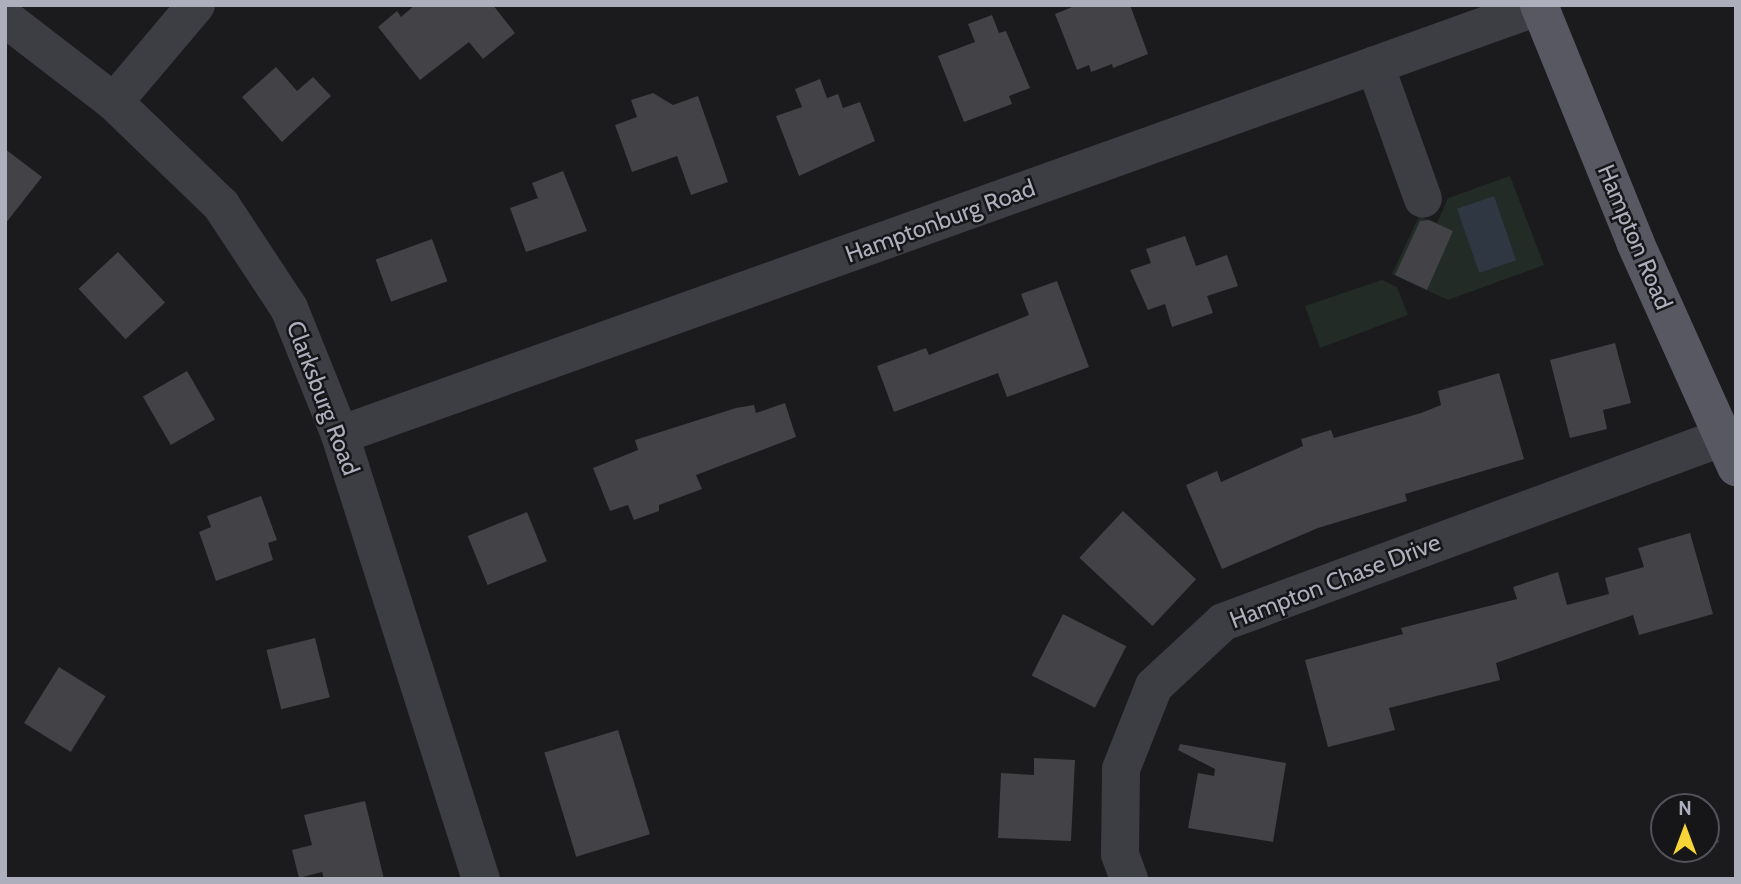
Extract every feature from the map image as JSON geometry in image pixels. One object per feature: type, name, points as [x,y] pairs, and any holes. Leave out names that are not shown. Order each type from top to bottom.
[{"type":"main road","name":"Hampton Road","points":[[1539,6],[1635,242],[1729,452]]},
{"type":"street","points":[[114,102],[196,5]]},
{"type":"street","name":"Hamptonburg Road","points":[[340,435],[1539,6]]},
{"type":"street","name":"Clarksburg Road","points":[[5,19],[114,102],[221,205],[289,309],[340,435],[481,879]]},
{"type":"street","points":[[1376,65],[1423,199]]},
{"type":"street","name":"Hampton Chase Drive","points":[[1129,879],[1120,853],[1122,769],[1154,686],[1223,622],[1729,452]]},
{"type":"shaded area","points":[[1510,176],[1544,265],[1448,300],[1392,274],[1419,216],[1437,223],[1448,198]]},
{"type":"shaded area","points":[[1494,196],[1516,260],[1479,273],[1457,209]]},
{"type":"shaded area","points":[[1382,280],[1397,287],[1408,315],[1320,348],[1305,306]]},
{"type":"building","points":[[415,5],[493,5],[515,33],[483,59],[469,42],[420,80],[378,27],[397,11],[401,17]]},
{"type":"building","points":[[1077,5],[1130,5],[1148,54],[1113,68],[1112,64],[1091,72],[1089,65],[1077,70],[1055,14]]},
{"type":"building","points":[[992,15],[999,33],[1006,31],[1030,88],[1009,96],[1012,104],[964,122],[938,56],[975,42],[968,24]]},
{"type":"building","points":[[276,67],[297,91],[313,77],[331,96],[282,142],[242,97]]},
{"type":"building","points":[[820,79],[827,98],[838,94],[843,108],[860,102],[875,141],[799,176],[776,116],[802,107],[795,89]]},
{"type":"building","points":[[653,93],[673,105],[698,96],[728,182],[691,195],[677,156],[632,172],[615,125],[637,117],[631,100]]},
{"type":"building","points":[[5,149],[42,177],[5,224]]},
{"type":"building","points":[[563,171],[587,231],[526,252],[510,208],[538,198],[532,183]]},
{"type":"building","points":[[1429,220],[1453,231],[1427,290],[1395,275],[1420,221]]},
{"type":"building","points":[[1185,236],[1196,266],[1227,255],[1238,286],[1207,296],[1213,313],[1172,327],[1165,304],[1148,310],[1130,270],[1151,263],[1146,249]]},
{"type":"building","points":[[432,239],[447,281],[391,302],[376,260]]},
{"type":"building","points":[[118,252],[165,302],[126,339],[79,289]]},
{"type":"building","points":[[1057,281],[1089,367],[1007,397],[998,373],[894,412],[877,366],[926,348],[929,355],[1029,315],[1021,294]]},
{"type":"building","points":[[1615,343],[1631,403],[1603,410],[1607,429],[1570,438],[1550,360]]},
{"type":"building","points":[[187,371],[215,419],[171,445],[143,396]]},
{"type":"building","points":[[1499,373],[1524,459],[1405,494],[1407,501],[1318,528],[1222,569],[1186,485],[1217,471],[1221,482],[1303,446],[1301,439],[1331,430],[1334,438],[1421,413],[1441,405],[1438,391]]},
{"type":"building","points":[[785,403],[796,437],[696,475],[702,489],[659,505],[659,511],[634,520],[628,505],[610,511],[593,468],[638,450],[635,440],[736,408],[754,405],[756,413]]},
{"type":"building","points":[[261,496],[277,540],[268,543],[273,560],[216,581],[199,532],[211,527],[207,516]]},
{"type":"building","points":[[1123,511],[1196,579],[1152,626],[1079,558]]},
{"type":"building","points":[[527,512],[547,561],[488,585],[468,536]]},
{"type":"building","points":[[1690,533],[1713,614],[1639,635],[1633,615],[1496,663],[1500,680],[1389,708],[1395,730],[1328,747],[1305,660],[1403,634],[1401,628],[1517,599],[1513,587],[1558,572],[1567,605],[1609,594],[1605,578],[1644,567],[1638,548]]},
{"type":"building","points":[[1063,614],[1126,646],[1095,708],[1032,675]]},
{"type":"building","points":[[315,638],[330,697],[281,709],[266,650]]},
{"type":"building","points":[[59,667],[106,696],[71,752],[24,723]]},
{"type":"building","points":[[618,730],[650,834],[576,857],[544,753]]},
{"type":"building","points":[[1180,744],[1286,763],[1273,842],[1188,828],[1198,773],[1214,776],[1215,769],[1178,750]]},
{"type":"building","points":[[1034,758],[1075,760],[1071,841],[998,838],[1001,773],[1034,775]]},
{"type":"building","points":[[365,801],[384,879],[324,879],[322,872],[299,878],[292,850],[312,845],[304,815]]}]
